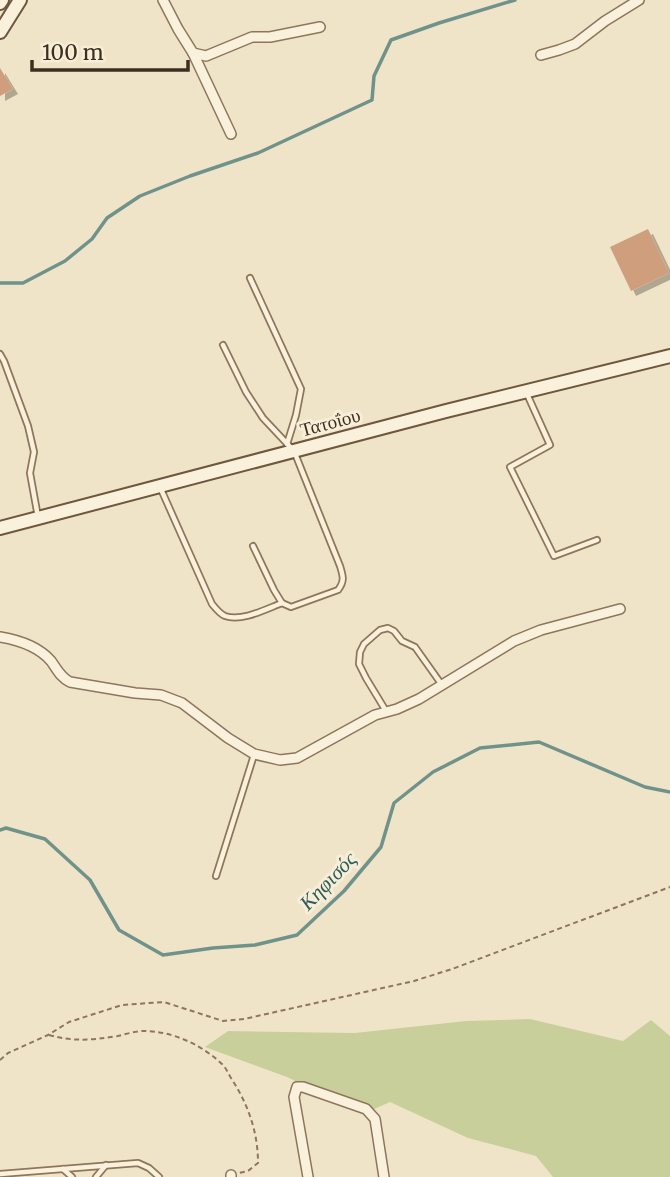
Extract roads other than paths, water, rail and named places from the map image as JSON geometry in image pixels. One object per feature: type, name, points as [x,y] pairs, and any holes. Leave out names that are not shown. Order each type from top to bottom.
[{"type":"street","points":[[0,32],[20,0]]},
{"type":"street","points":[[163,0],[193,52],[231,134]]},
{"type":"street","points":[[541,55],[575,44],[606,20],[639,0]]},
{"type":"street","points":[[193,52],[206,56],[252,37],[270,37],[320,27]]},
{"type":"street","name":"Τατοΐου","points":[[0,528],[159,486],[291,447],[670,356]]},
{"type":"street","points":[[0,637],[38,650],[64,679],[70,682],[161,695],[182,703],[254,754],[279,760],[297,758],[375,715],[397,709],[514,641],[541,630],[620,609]]},
{"type":"street","points":[[308,1177],[294,1097],[298,1087],[366,1109],[370,1113],[374,1119],[384,1177]]},
{"type":"lane","points":[[250,278],[301,389],[291,447]]},
{"type":"lane","points":[[223,345],[246,392],[263,418],[291,447],[344,580],[338,590],[291,607],[282,603],[253,546]]},
{"type":"lane","points":[[0,354],[28,426],[34,452],[30,472],[38,518]]},
{"type":"lane","points":[[526,391],[550,445],[510,467],[554,556],[597,540]]},
{"type":"lane","points":[[159,486],[212,604],[219,612],[234,618],[282,603]]},
{"type":"lane","points":[[386,711],[359,664],[364,644],[380,630],[388,628],[402,641],[415,647],[442,685]]},
{"type":"lane","points":[[216,876],[254,754]]},
{"type":"lane","points":[[0,1174],[138,1163],[159,1177]]},
{"type":"lane","points":[[96,1177],[106,1165]]},
{"type":"lane","points":[[62,1168],[72,1177]]},
{"type":"lane","points":[[40,1177],[47,1170]]},
{"type":"waterway","points":[[0,283],[23,283],[65,261],[92,239],[107,218],[140,196],[258,153],[372,100],[374,76],[391,40],[515,0]]},
{"type":"waterway","name":"Κηφισός","points":[[0,830],[6,828],[45,839],[90,880],[119,930],[163,955],[255,945],[297,935],[344,891],[381,847],[394,803],[433,772],[480,748],[539,742],[645,787],[670,792]]}]
